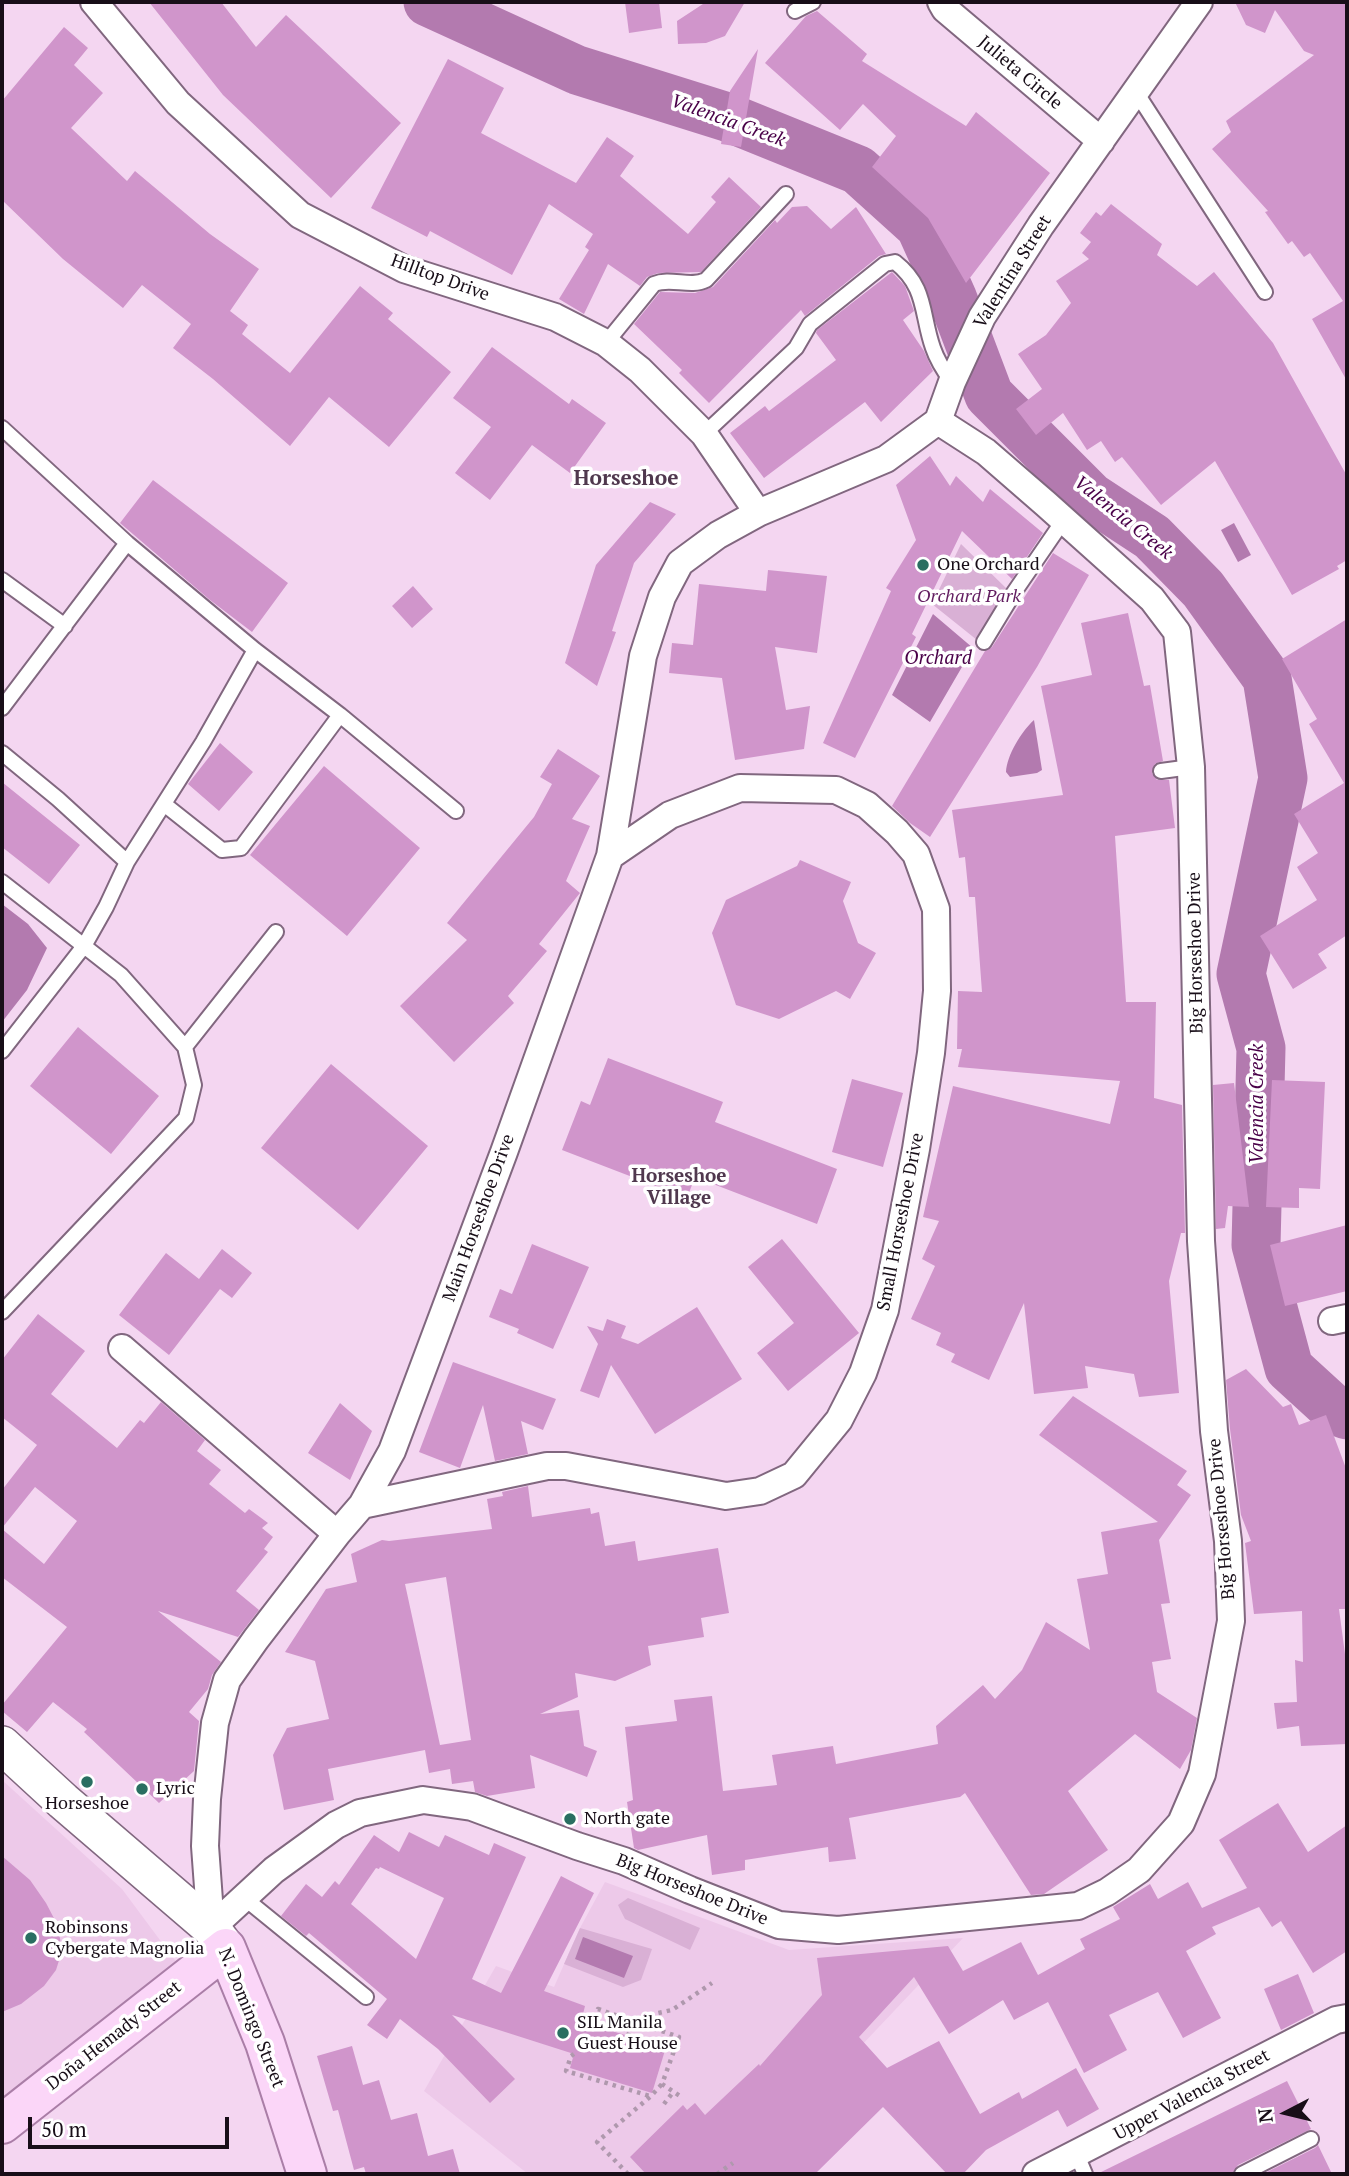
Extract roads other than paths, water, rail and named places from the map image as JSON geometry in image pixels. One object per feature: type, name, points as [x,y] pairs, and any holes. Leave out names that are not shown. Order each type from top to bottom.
[{"type":"main road","name":"N. Domingo Street","points":[[2,1745],[218,1938],[265,2043],[307,2174]]},
{"type":"main road","name":"Doña Hemady Street","points":[[3,2120],[218,1938]]},
{"type":"street","name":"Hilltop Drive","points":[[94,2],[178,103],[300,215],[404,269],[555,317],[606,343],[640,370],[704,433],[758,513]]},
{"type":"street","name":"Julieta Circle","points":[[941,2],[945,9],[1101,141]]},
{"type":"street","name":"Valentina Street","points":[[938,421],[982,317],[1041,225],[1199,2]]},
{"type":"street","points":[[758,513],[886,459],[938,421]]},
{"type":"street","name":"Big Horseshoe Drive","points":[[218,1938],[243,1898],[274,1870],[336,1825],[360,1813],[423,1800],[472,1807],[624,1861],[779,1925],[838,1930],[1077,1906],[1107,1892],[1139,1870],[1181,1824],[1202,1774],[1231,1620],[1228,1541],[1214,1431],[1201,1241],[1191,767],[1177,632],[1152,599],[986,452],[938,421]]},
{"type":"street","name":"Main Horseshoe Drive","points":[[218,1938],[205,1846],[215,1723],[227,1680],[362,1505],[396,1439],[504,1152],[610,856],[643,656],[662,597],[680,563],[718,535],[758,513]]},
{"type":"street","name":"Small Horseshoe Drive","points":[[362,1505],[547,1466],[566,1466],[726,1496],[760,1491],[794,1475],[839,1420],[863,1373],[885,1310],[916,1149],[931,1052],[937,978],[936,909],[916,854],[897,832],[867,805],[836,790],[740,788],[670,815],[610,856]]},
{"type":"street","points":[[122,1348],[337,1534]]},
{"type":"street","name":"Upper Valencia Street","points":[[1037,2174],[1081,2165],[1336,2020],[1347,2018]]},
{"type":"lane","points":[[795,11],[813,2]]},
{"type":"lane","points":[[1136,92],[1265,292]]},
{"type":"lane","points":[[606,343],[654,284],[661,281],[699,284],[706,280],[786,194]]},
{"type":"lane","points":[[704,433],[796,348],[810,324],[885,264],[895,262],[908,272],[922,297],[932,346],[940,365],[953,382]]},
{"type":"lane","points":[[2,428],[127,543],[456,811]]},
{"type":"lane","points":[[985,642],[1063,521]]},
{"type":"lane","points":[[2,708],[127,543]]},
{"type":"lane","points":[[2,580],[65,626]]},
{"type":"lane","points":[[2,1051],[84,946],[127,862],[256,650]]},
{"type":"lane","points":[[164,804],[222,850],[241,848],[340,715]]},
{"type":"lane","points":[[2,753],[58,799],[127,862]]},
{"type":"lane","points":[[1161,771],[1191,767]]},
{"type":"lane","points":[[2,882],[121,975],[185,1047],[194,1085],[186,1118],[2,1312]]},
{"type":"lane","points":[[185,1047],[276,932]]},
{"type":"lane","points":[[243,1898],[366,1997]]},
{"type":"lane","points":[[1242,2174],[1311,2139]]},
{"type":"water","points":[[1234,523],[1251,555],[1238,562],[1221,530]]},
{"type":"water","name":"Orchard","points":[[933,614],[973,648],[930,722],[892,695]]},
{"type":"water","points":[[1034,720],[1042,770],[1010,777],[1006,772],[1012,751]]},
{"type":"water","points":[[2,904],[28,924],[47,948],[27,990],[2,1022]]},
{"type":"water","points":[[583,1937],[633,1956],[624,1978],[575,1959]]},
{"type":"waterway","name":"Valencia Creek","points":[[428,2],[577,70],[727,117],[858,170],[920,226],[952,297],[989,395],[1091,497],[1152,537],[1203,589],[1267,678],[1283,778],[1241,974],[1261,1048],[1256,1245],[1289,1368],[1336,1411],[1347,1415]]},
{"type":"place","name":"One Orchard","points":[[923,565]]},
{"type":"place","name":"Horseshoe","points":[[87,1782]]},
{"type":"place","name":"Lyric","points":[[142,1789]]},
{"type":"place","name":"North gate","points":[[570,1819]]},
{"type":"place","name":"Robinsons Cybergate Magnolia","points":[[31,1938]]},
{"type":"place","name":"SIL Manila Guest House","points":[[563,2033]]},
{"type":"district","name":"Horseshoe","points":[[626,479]]},
{"type":"district","name":"Horseshoe Village","points":[[679,1188]]},
{"type":"park label","name":"Orchard Park","points":[[969,597]]}]
